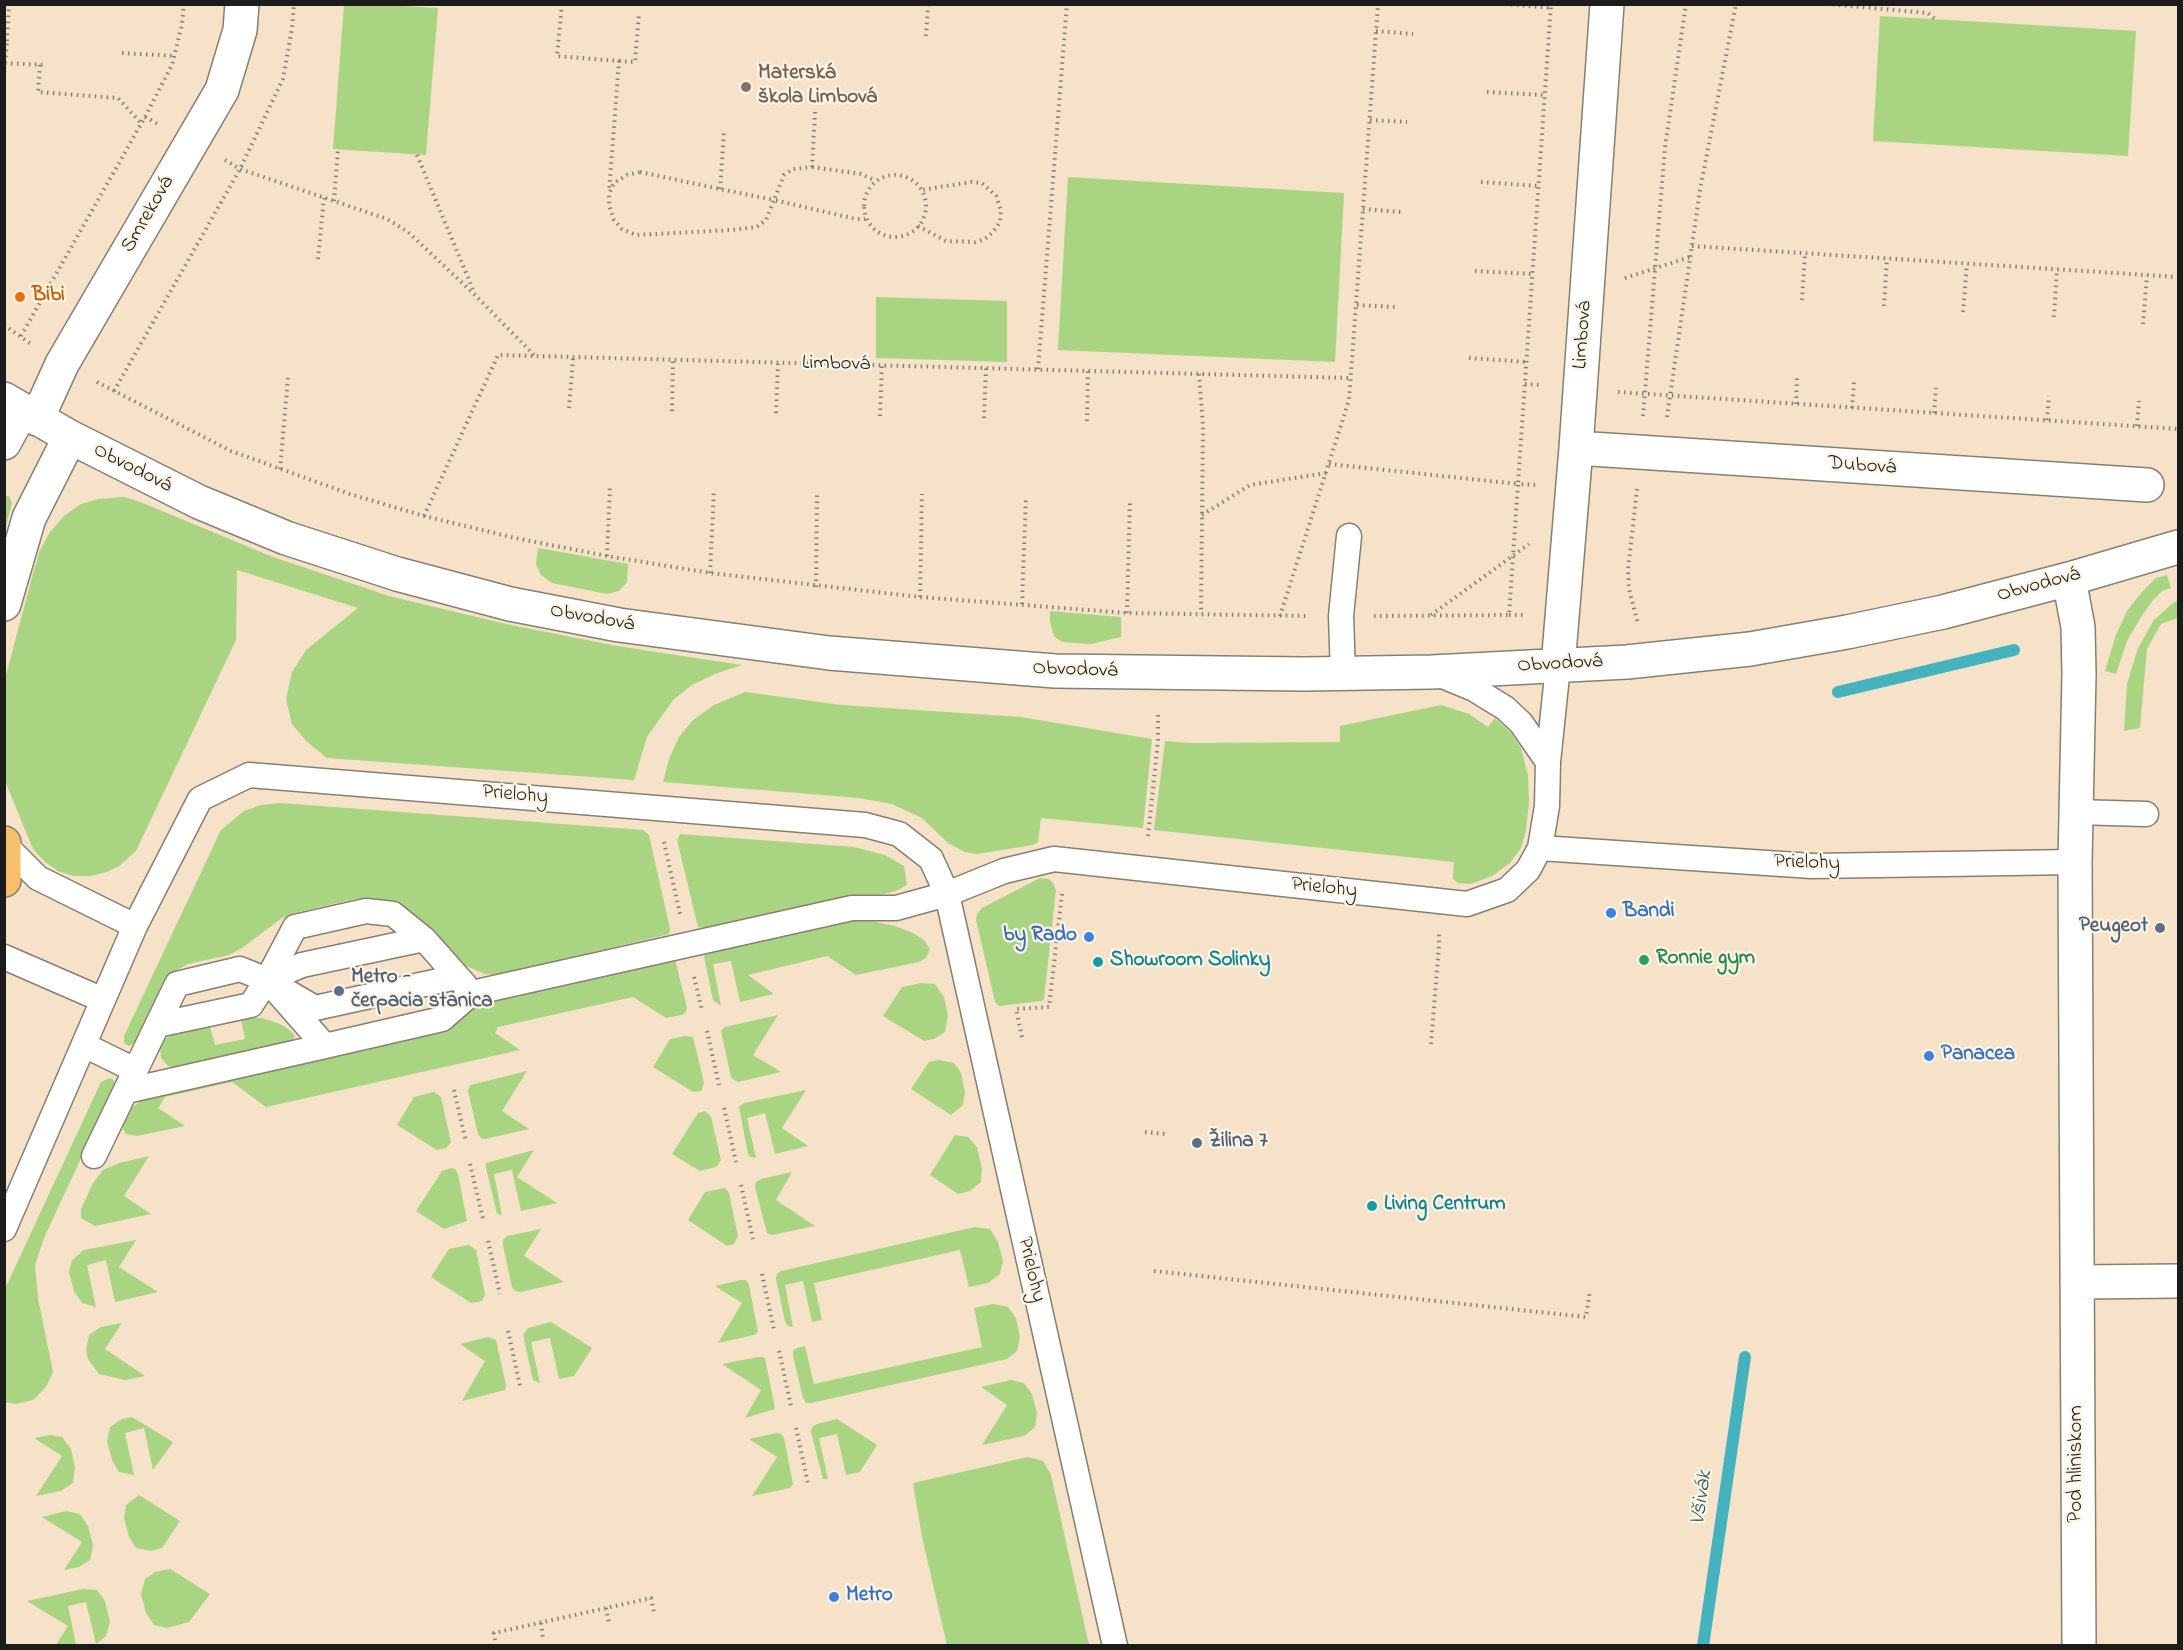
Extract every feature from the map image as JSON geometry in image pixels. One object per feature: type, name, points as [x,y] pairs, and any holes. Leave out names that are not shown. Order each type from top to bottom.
[{"type":"main road","points":[[4,880],[5,844]]},
{"type":"street","name":"Smreková","points":[[4,443],[21,409],[62,364],[222,90],[240,30],[242,4]]},
{"type":"street","name":"Limbová","points":[[1558,666],[1576,448],[1607,4]]},
{"type":"street","name":"Obvodová","points":[[21,409],[70,437],[199,502],[286,538],[397,574],[510,604],[619,625],[829,654],[1054,671],[1159,674],[1432,672],[1647,660],[1750,649],[1943,612],[2178,547]]},
{"type":"street","points":[[4,604],[29,518],[70,437]]},
{"type":"street","name":"Dubová","points":[[1576,448],[2147,485]]},
{"type":"street","points":[[2069,579],[2078,627],[2079,674],[2075,862],[2077,1282],[2178,1281]]},
{"type":"street","name":"Pod hliniskom","points":[[2077,1282],[2079,1646]]},
{"type":"lane","points":[[1343,674],[1341,616],[1348,536]]},
{"type":"lane","name":"Prielohy","points":[[947,894],[1004,872],[1054,859],[1467,904],[1507,890],[1528,870],[1540,848],[1547,806],[1548,762],[1558,666]]},
{"type":"lane","points":[[1432,672],[1474,689],[1505,708],[1521,723],[1548,762]]},
{"type":"lane","name":"Prielohy","points":[[4,1229],[135,926],[200,799],[249,775],[865,825],[899,834],[931,859],[947,894],[1115,1646]]},
{"type":"lane","points":[[2076,812],[2146,814]]},
{"type":"lane","points":[[5,844],[38,878],[135,926]]},
{"type":"lane","name":"Prielohy","points":[[1540,848],[1812,866],[2075,862]]},
{"type":"lane","points":[[94,1156],[177,984],[240,969],[267,980],[315,1008],[465,985],[852,908],[896,908],[947,894]]},
{"type":"lane","points":[[157,1025],[251,1005],[295,927],[366,911],[393,914],[424,939],[465,985]]},
{"type":"lane","points":[[267,980],[302,965],[424,939]]},
{"type":"lane","points":[[4,957],[103,1000]]},
{"type":"lane","points":[[267,980],[325,1046]]},
{"type":"lane","points":[[84,1045],[130,1080],[325,1046],[442,1019],[465,985]]},
{"type":"path","points":[[9,4],[4,63],[42,65],[38,93],[117,98],[141,123]]},
{"type":"path","points":[[21,336],[172,65],[182,24],[184,4]]},
{"type":"path","points":[[114,391],[240,169],[283,79],[294,4]]},
{"type":"path","points":[[562,4],[557,56],[635,62],[639,14]]},
{"type":"path","points":[[926,36],[928,4]]},
{"type":"path","points":[[1038,369],[1067,4]]},
{"type":"path","points":[[1280,616],[1349,400],[1378,4]]},
{"type":"path","points":[[97,382],[231,451],[350,494],[424,516],[515,538],[710,573],[920,597],[1127,613],[1280,616],[1509,615],[1551,6],[1505,4]]},
{"type":"path","points":[[1651,453],[1644,394],[1665,147],[1686,4]]},
{"type":"path","points":[[1647,660],[1629,589],[1628,570],[1651,453],[1670,396],[1700,190],[1736,4]]},
{"type":"path","points":[[1827,4],[1928,13],[1935,20]]},
{"type":"path","points":[[1376,31],[1413,34]]},
{"type":"path","points":[[122,53],[175,56]]},
{"type":"path","points":[[619,61],[609,205],[614,220],[622,229],[636,235],[757,227],[766,220],[784,175],[792,169],[812,167],[861,174],[876,181]]},
{"type":"path","points":[[1487,92],[1545,95]]},
{"type":"path","points":[[812,167],[815,112]]},
{"type":"path","points":[[145,117],[240,169],[387,219],[408,232],[536,357]]},
{"type":"path","points":[[1370,120],[1407,122]]},
{"type":"path","points":[[720,189],[724,132]]},
{"type":"path","points":[[334,201],[338,149]]},
{"type":"path","points":[[417,155],[475,295]]},
{"type":"path","points":[[609,194],[614,183],[627,175],[640,172],[856,219],[865,219]]},
{"type":"path","points":[[889,175],[903,176],[915,182],[921,190],[926,208],[923,221],[914,231],[900,237],[886,237],[874,230],[865,219],[863,205],[866,192],[876,181],[889,175]]},
{"type":"path","points":[[918,226],[946,241],[975,242],[993,232],[1000,222],[1001,210],[996,196],[982,183],[971,182],[921,190]]},
{"type":"path","points":[[1481,182],[1539,186]]},
{"type":"path","points":[[318,259],[324,198]]},
{"type":"path","points":[[1363,209],[1401,212]]},
{"type":"path","points":[[1692,246],[2178,277]]},
{"type":"path","points":[[1802,300],[1805,253]]},
{"type":"path","points":[[1587,289],[1655,270],[1690,257]]},
{"type":"path","points":[[1884,306],[1887,258]]},
{"type":"path","points":[[1964,312],[1967,264]]},
{"type":"path","points":[[2054,317],[2057,269]]},
{"type":"path","points":[[1475,271],[1532,274]]},
{"type":"path","points":[[2144,324],[2147,276]]},
{"type":"path","points":[[1357,305],[1395,307]]},
{"type":"path","points":[[4,325],[34,346]]},
{"type":"path","name":"Limbová","points":[[424,516],[498,355],[1350,378]]},
{"type":"path","points":[[569,408],[573,358]]},
{"type":"path","points":[[1469,358],[1526,362]]},
{"type":"path","points":[[672,411],[673,360]]},
{"type":"path","points":[[776,413],[778,364]]},
{"type":"path","points":[[880,416],[882,365]]},
{"type":"path","points":[[984,418],[986,368]]},
{"type":"path","points":[[1087,421],[1088,370]]},
{"type":"path","points":[[1199,374],[1203,426],[1201,614]]},
{"type":"path","points":[[280,469],[288,378]]},
{"type":"path","points":[[1796,404],[1797,378]]},
{"type":"path","points":[[1852,408],[1854,382]]},
{"type":"path","points":[[1525,384],[1670,396],[2178,429]]},
{"type":"path","points":[[1934,413],[1936,388]]},
{"type":"path","points":[[2048,420],[2049,396]]},
{"type":"path","points":[[2137,426],[2139,401]]},
{"type":"path","points":[[1329,464],[1518,484],[1572,487]]},
{"type":"path","points":[[1202,515],[1250,486],[1326,473]]},
{"type":"path","points":[[607,556],[610,486]]},
{"type":"path","points":[[710,573],[714,489]]},
{"type":"path","points":[[816,586],[817,492]]},
{"type":"path","points":[[920,597],[922,494]]},
{"type":"path","points":[[1022,604],[1026,497]]},
{"type":"path","points":[[1127,613],[1130,499]]},
{"type":"path","points":[[1431,616],[1532,542]]},
{"type":"path","points":[[1148,840],[1158,741],[1158,711]]},
{"type":"path","points":[[661,832],[681,921]]},
{"type":"path","points":[[1022,1037],[1016,1009],[1049,1007],[1063,888]]},
{"type":"path","points":[[1431,1044],[1440,939],[1436,929]]},
{"type":"path","points":[[692,966],[702,1010]]},
{"type":"path","points":[[706,1031],[718,1085]]},
{"type":"path","points":[[454,1090],[466,1142]]},
{"type":"path","points":[[724,1108],[736,1162]]},
{"type":"path","points":[[1145,1132],[1166,1134]]},
{"type":"path","points":[[470,1164],[483,1219]]},
{"type":"path","points":[[741,1185],[753,1239]]},
{"type":"path","points":[[488,1241],[500,1294]]},
{"type":"path","points":[[1154,1271],[1586,1317],[1590,1290]]},
{"type":"path","points":[[762,1274],[774,1330]]},
{"type":"path","points":[[508,1332],[520,1386]]},
{"type":"path","points":[[779,1351],[791,1406]]},
{"type":"path","points":[[796,1428],[808,1484]]},
{"type":"path","points":[[496,1646],[494,1633],[651,1598],[654,1613]]},
{"type":"path","points":[[606,1608],[609,1623]]},
{"type":"path","points":[[541,1623],[543,1639]]},
{"type":"green space","points":[[344,5],[438,8],[426,155],[333,149]]},
{"type":"green space","points":[[1880,16],[2136,31],[2128,156],[1873,141]]},
{"type":"green space","points":[[1068,177],[1344,193],[1335,362],[1058,350]]},
{"type":"green space","points":[[876,297],[1007,301],[1007,362],[876,358]]},
{"type":"green space","points":[[5,496],[9,496],[12,503],[5,530]]},
{"type":"green space","points":[[123,497],[138,501],[273,557],[389,596],[506,624],[617,646],[742,665],[692,685],[673,700],[647,737],[634,780],[327,758],[306,741],[292,724],[286,699],[292,672],[306,650],[358,608],[237,570],[236,640],[136,851],[119,866],[107,872],[90,876],[73,876],[58,871],[45,862],[33,849],[5,781],[5,679],[40,550],[50,532],[65,515],[81,504],[99,499]]},
{"type":"green space","points":[[538,548],[628,564],[627,582],[619,591],[607,594],[552,583],[541,575],[536,564]]},
{"type":"green space","points":[[2167,575],[2171,588],[2162,591],[2141,617],[2127,641],[2116,674],[2105,671],[2116,635],[2127,611],[2156,578]]},
{"type":"green space","points":[[2178,601],[2178,618],[2161,624],[2147,649],[2140,728],[2124,731],[2127,684],[2138,648],[2154,620]]},
{"type":"green space","points":[[1050,611],[1121,617],[1121,637],[1091,644],[1062,642],[1054,636]]},
{"type":"green space","points":[[745,692],[842,705],[1021,717],[1152,739],[1143,828],[1041,818],[1038,842],[1033,845],[977,854],[965,852],[948,843],[922,818],[892,804],[859,798],[663,782],[669,759],[679,737],[693,720],[714,705]]},
{"type":"green space","points":[[1441,705],[1469,714],[1488,727],[1495,718],[1511,733],[1521,748],[1528,775],[1529,803],[1526,830],[1521,848],[1510,863],[1492,876],[1471,884],[1458,883],[1453,879],[1454,862],[1154,830],[1165,741],[1191,743],[1340,742],[1340,726]]},
{"type":"green space","points":[[280,803],[643,830],[649,835],[670,929],[669,934],[497,975],[485,974],[462,964],[423,922],[409,911],[397,905],[355,899],[294,913],[282,918],[229,955],[188,964],[171,973],[161,986],[134,1043],[129,1046],[124,1043],[124,1036],[221,830],[244,811],[261,805]]},
{"type":"green space","points":[[680,834],[854,847],[885,855],[904,866],[907,885],[896,891],[879,895],[853,895],[704,928],[698,927],[677,840]]},
{"type":"green space","points":[[1040,878],[1049,879],[1056,890],[1044,999],[999,1006],[995,1002],[976,920],[977,914],[982,908]]},
{"type":"green space","points":[[867,920],[895,926],[924,940],[930,949],[926,958],[919,962],[856,975],[827,956],[748,975],[774,994],[740,1002],[731,961],[713,964],[721,1006],[713,1000],[704,957],[705,952],[841,921]]},
{"type":"green space","points":[[675,959],[687,1008],[682,1015],[666,1018],[633,997],[498,1027],[495,1033],[520,1050],[266,1107],[232,1082],[165,1097],[158,1108],[185,1126],[137,1136],[126,1134],[123,1129],[123,1120],[127,1111],[144,1099],[474,1004]]},
{"type":"green space","points":[[921,983],[935,984],[944,997],[948,1015],[945,1032],[934,1039],[924,1041],[883,1016],[902,987]]},
{"type":"green space","points":[[778,1015],[753,1055],[781,1072],[738,1082],[734,1080],[731,1077],[721,1031],[725,1027]]},
{"type":"green space","points":[[262,1018],[280,1024],[295,1036],[293,1041],[177,1068],[168,1066],[161,1058],[160,1048],[165,1039],[172,1035],[210,1027],[215,1045],[245,1039],[241,1020]]},
{"type":"green space","points":[[693,1037],[704,1083],[701,1091],[693,1092],[653,1067],[670,1039]]},
{"type":"green space","points":[[939,1060],[954,1063],[961,1073],[965,1092],[963,1105],[951,1115],[911,1089],[929,1062]]},
{"type":"green space","points":[[527,1071],[502,1111],[529,1129],[481,1138],[478,1134],[468,1091],[470,1085]]},
{"type":"green space","points":[[109,1078],[114,1080],[115,1085],[44,1238],[35,1265],[38,1298],[53,1372],[46,1387],[33,1400],[16,1404],[5,1402],[4,1291],[101,1082]]},
{"type":"green space","points":[[806,1090],[782,1128],[808,1146],[775,1154],[765,1113],[747,1118],[756,1158],[750,1157],[739,1107],[744,1103]]},
{"type":"green space","points":[[434,1092],[441,1097],[451,1142],[446,1148],[437,1150],[397,1125],[414,1097]]},
{"type":"green space","points":[[705,1111],[711,1117],[721,1160],[716,1167],[700,1171],[672,1154],[698,1113]]},
{"type":"green space","points":[[955,1135],[968,1137],[977,1147],[982,1169],[981,1182],[970,1191],[958,1194],[930,1175]]},
{"type":"green space","points":[[534,1150],[517,1177],[557,1203],[521,1211],[512,1170],[494,1174],[502,1215],[497,1214],[486,1163]]},
{"type":"green space","points":[[149,1156],[124,1196],[151,1214],[95,1226],[81,1218],[81,1209],[93,1183],[103,1170],[119,1163]]},
{"type":"green space","points":[[455,1169],[458,1174],[467,1221],[444,1229],[416,1211],[442,1171]]},
{"type":"green space","points":[[792,1172],[776,1200],[815,1226],[772,1235],[767,1233],[755,1187],[756,1182]]},
{"type":"green space","points":[[725,1188],[729,1193],[738,1236],[734,1244],[727,1246],[688,1220],[705,1192]]},
{"type":"green space","points":[[975,1227],[990,1229],[998,1242],[1003,1261],[1000,1274],[988,1283],[969,1287],[960,1250],[814,1283],[822,1320],[812,1322],[803,1281],[785,1285],[793,1327],[788,1326],[785,1321],[776,1279],[777,1274],[781,1271]]},
{"type":"green space","points":[[541,1229],[524,1256],[564,1282],[521,1292],[515,1291],[512,1287],[503,1240],[507,1236]]},
{"type":"green space","points":[[136,1240],[119,1267],[158,1292],[115,1302],[106,1260],[87,1265],[96,1307],[82,1303],[74,1291],[69,1272],[72,1260],[84,1250]]},
{"type":"green space","points":[[469,1245],[476,1250],[485,1295],[482,1301],[471,1303],[431,1277],[449,1249]]},
{"type":"green space","points":[[746,1280],[749,1285],[758,1332],[754,1335],[718,1343],[742,1303],[715,1286]]},
{"type":"green space","points":[[993,1304],[1008,1307],[1016,1318],[1020,1337],[1017,1351],[1007,1359],[811,1403],[806,1403],[803,1398],[793,1356],[793,1351],[797,1348],[805,1346],[814,1384],[982,1347],[974,1308]]},
{"type":"green space","points":[[551,1322],[592,1348],[574,1376],[559,1379],[550,1338],[531,1342],[540,1383],[533,1380],[523,1335],[528,1328]]},
{"type":"green space","points":[[122,1323],[105,1349],[145,1376],[125,1380],[99,1374],[88,1359],[86,1351],[89,1335],[101,1327]]},
{"type":"green space","points":[[488,1337],[496,1340],[506,1385],[505,1390],[462,1401],[485,1361],[460,1344]]},
{"type":"green space","points":[[764,1357],[766,1363],[775,1409],[745,1418],[761,1390],[722,1364]]},
{"type":"green space","points":[[1011,1380],[1024,1383],[1032,1394],[1037,1413],[1035,1427],[1024,1436],[982,1445],[1007,1405],[981,1387]]},
{"type":"green space","points":[[132,1417],[173,1442],[153,1470],[144,1428],[125,1433],[134,1475],[119,1472],[112,1460],[107,1441],[110,1427],[122,1419]]},
{"type":"green space","points":[[837,1419],[877,1445],[860,1472],[846,1475],[837,1434],[819,1438],[828,1479],[823,1479],[811,1432],[812,1427]]},
{"type":"green space","points":[[777,1433],[784,1438],[793,1484],[790,1488],[752,1496],[777,1457],[749,1439]]},
{"type":"green space","points":[[50,1435],[62,1437],[71,1449],[75,1467],[73,1483],[61,1491],[36,1496],[62,1456],[34,1438]]},
{"type":"green space","points":[[1028,1457],[1043,1461],[1051,1475],[1089,1645],[947,1645],[922,1537],[913,1483]]},
{"type":"green space","points":[[139,1495],[180,1521],[162,1548],[151,1551],[136,1548],[129,1537],[124,1518],[126,1505]]},
{"type":"green space","points":[[66,1511],[80,1514],[88,1526],[93,1545],[90,1560],[79,1567],[64,1570],[82,1542],[42,1517]]},
{"type":"green space","points":[[170,1569],[210,1594],[189,1622],[167,1628],[154,1625],[146,1613],[141,1594],[145,1579],[155,1572]]},
{"type":"green space","points":[[83,1589],[97,1590],[105,1601],[110,1622],[106,1636],[96,1644],[86,1602],[68,1606],[76,1645],[56,1645],[68,1626],[27,1601]]},
{"type":"waterway","points":[[1838,692],[2014,650]]},
{"type":"waterway","name":"Všivák","points":[[1703,1646],[1745,1357]]},
{"type":"place","name":"Materská škola Limbová","points":[[746,87]]},
{"type":"place","name":"Bibi","points":[[20,297]]},
{"type":"place","name":"Bandi","points":[[1611,913]]},
{"type":"place","name":"Peugeot","points":[[2160,928]]},
{"type":"place","name":"by Rado","points":[[1089,937]]},
{"type":"place","name":"Ronnie gym","points":[[1644,960]]},
{"type":"place","name":"Showroom Solinky","points":[[1098,962]]},
{"type":"place","name":"Metro - čerpacia stanica","points":[[339,991]]},
{"type":"place","name":"Panacea","points":[[1929,1056]]},
{"type":"place","name":"Žilina 7","points":[[1197,1143]]},
{"type":"place","name":"Living Centrum","points":[[1372,1206]]},
{"type":"place","name":"Metro","points":[[834,1597]]}]
